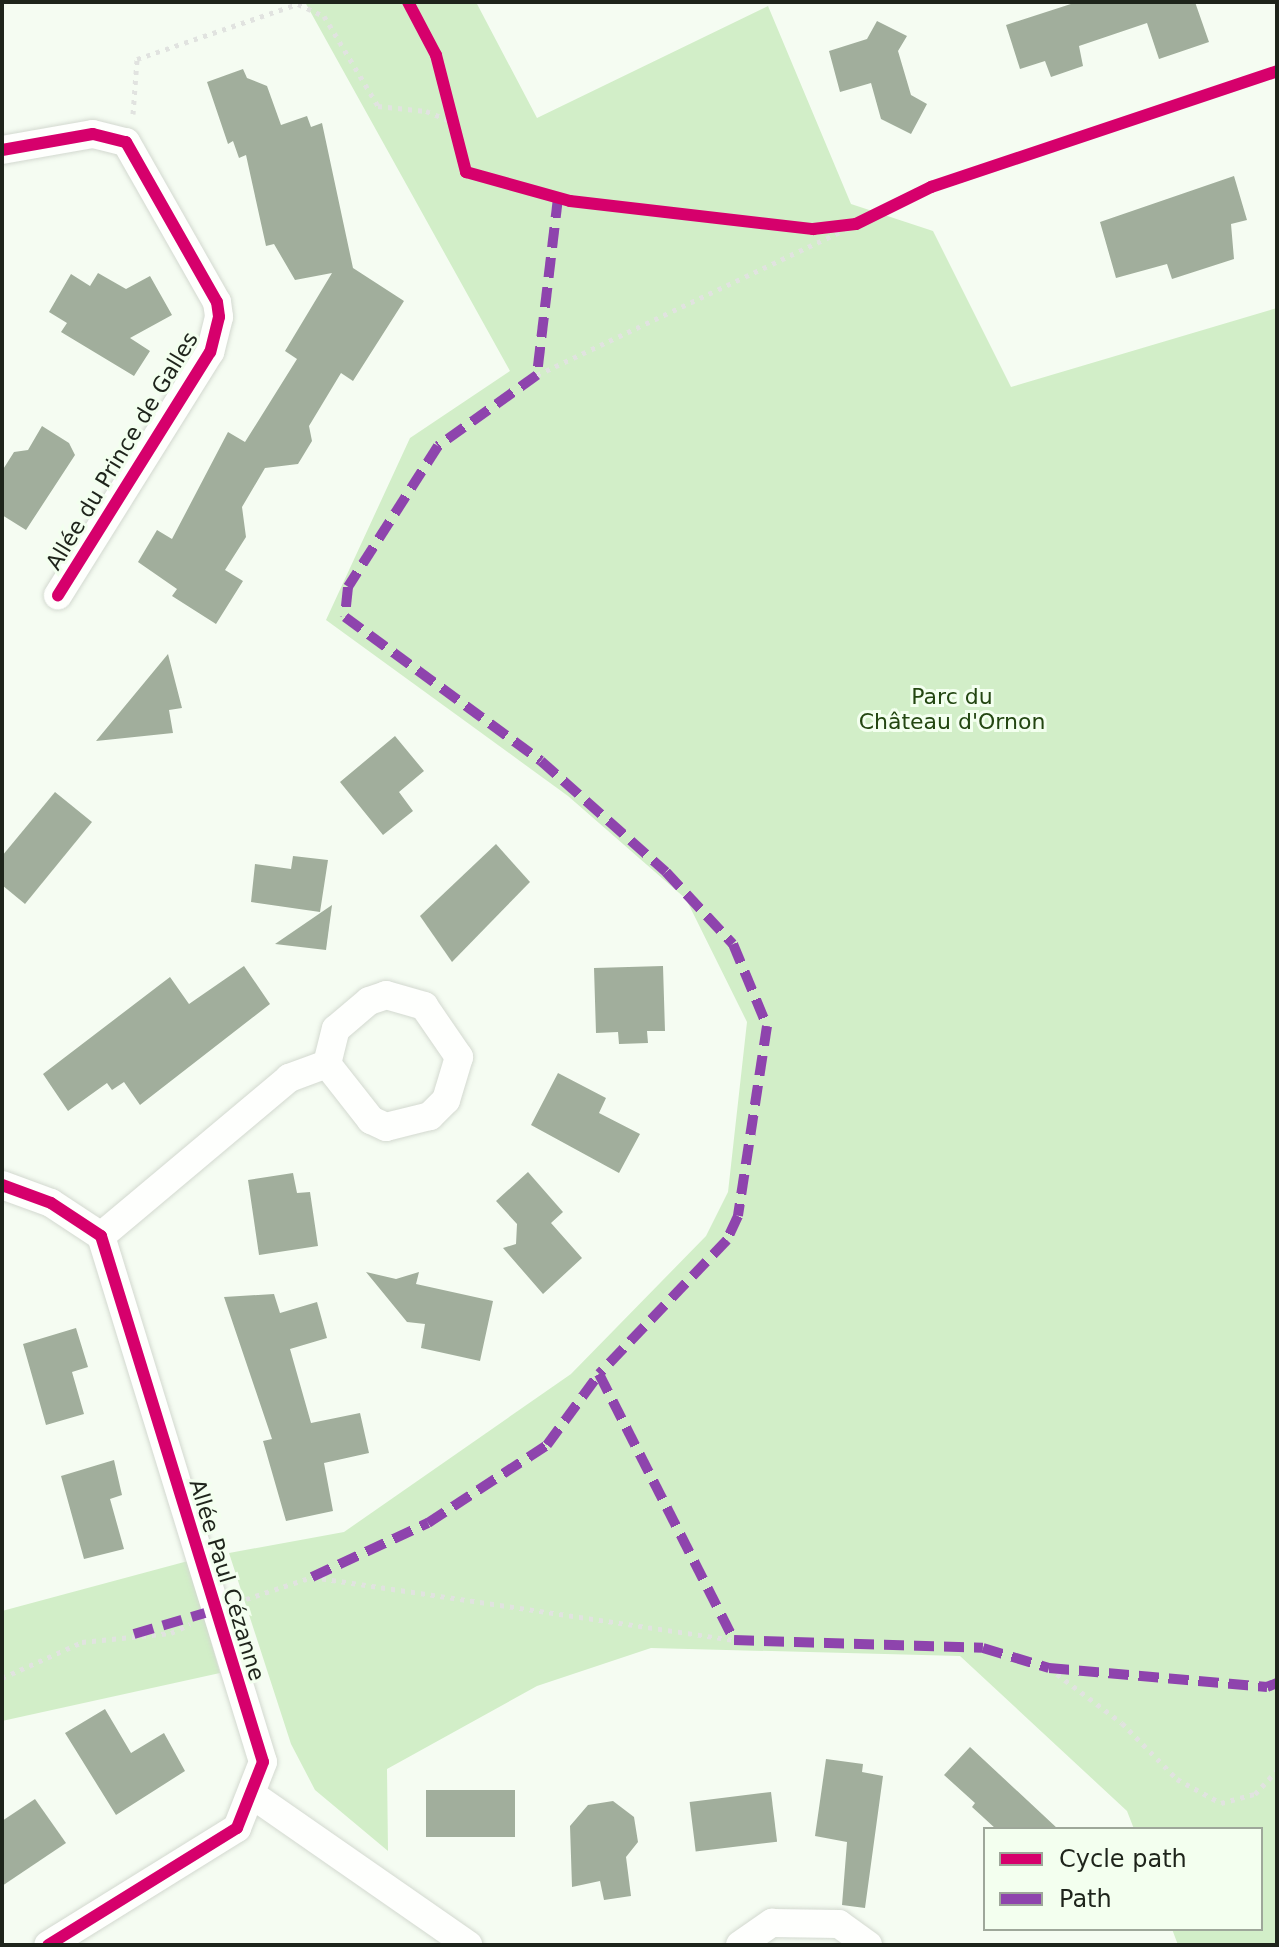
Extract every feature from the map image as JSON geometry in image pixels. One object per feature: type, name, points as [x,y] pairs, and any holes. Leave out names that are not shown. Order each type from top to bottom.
[{"type":"street","points":[[2,150],[93,134],[126,142]]},
{"type":"street","name":"Allée du Prince de Galles","points":[[58,595],[210,352],[219,317],[203,275],[126,142]]},
{"type":"street","points":[[386,995],[424,1006],[459,1057],[456,1080],[430,1116],[386,1127],[371,1120],[327,1064],[336,1029],[369,1001],[386,995]]},
{"type":"street","points":[[2,1185],[51,1203],[101,1236],[289,1078],[327,1064]]},
{"type":"street","name":"Allée Paul Cézanne","points":[[48,1945],[237,1828],[254,1796],[263,1762],[101,1236]]},
{"type":"street","points":[[254,1796],[468,1945]]},
{"type":"street","points":[[740,1945],[772,1923],[839,1924],[868,1945]]},
{"type":"path","points":[[126,142],[137,59],[298,4],[324,16],[378,106],[426,111],[453,122]]},
{"type":"path","points":[[537,375],[856,224]]},
{"type":"path","points":[[2,1678],[82,1642],[171,1633],[215,1610],[312,1577],[734,1640]]},
{"type":"path","points":[[1049,1668],[1122,1723],[1177,1779],[1221,1803],[1255,1794],[1277,1770]]},
{"type":"green space","name":"Parc du Château d'Ornon","points":[[305,2],[476,2],[537,118],[768,6],[851,204],[933,231],[1011,387],[1277,308],[1277,1945],[1178,1945],[1173,1931],[1263,1931],[1263,1827],[1133,1827],[1127,1811],[960,1656],[651,1648],[537,1686],[387,1769],[388,1851],[315,1790],[291,1744],[229,1553],[344,1532],[571,1374],[706,1236],[728,1192],[747,1022],[686,899],[568,796],[326,620],[410,438],[510,371]]},
{"type":"green space","points":[[188,1561],[220,1673],[2,1721],[2,1611]]},
{"type":"building","points":[[1077,2],[1195,2],[1209,42],[1159,59],[1147,23],[1079,46],[1083,66],[1051,77],[1045,61],[1020,69],[1006,25]]},
{"type":"building","points":[[877,21],[907,36],[898,51],[911,95],[927,104],[911,134],[881,119],[871,83],[840,92],[829,51],[867,39]]},
{"type":"building","points":[[243,69],[247,78],[267,86],[281,125],[307,116],[311,127],[322,123],[353,268],[404,301],[353,381],[341,373],[309,426],[312,441],[298,464],[265,468],[242,507],[246,537],[225,570],[243,581],[216,624],[172,596],[177,589],[138,562],[157,530],[172,539],[228,432],[245,442],[297,359],[285,351],[332,273],[295,280],[274,244],[266,246],[246,155],[239,158],[233,141],[228,144],[207,82]]},
{"type":"building","points":[[1234,176],[1247,220],[1231,224],[1234,259],[1172,279],[1167,264],[1116,278],[1100,222]]},
{"type":"building","points":[[98,273],[126,289],[150,276],[172,315],[130,338],[150,351],[134,376],[61,332],[67,323],[49,312],[71,274],[90,286]]},
{"type":"building","points":[[42,426],[69,443],[75,455],[26,530],[2,515],[2,471],[14,452],[28,450]]},
{"type":"building","points":[[168,654],[182,708],[169,710],[173,733],[96,741]]},
{"type":"building","points":[[395,736],[424,771],[399,792],[413,811],[383,835],[340,782]]},
{"type":"building","points":[[55,792],[92,822],[25,904],[2,885],[2,856]]},
{"type":"building","points":[[496,844],[530,882],[452,962],[420,916]]},
{"type":"building","points":[[293,856],[328,860],[320,912],[251,902],[255,864],[291,869]]},
{"type":"building","points":[[332,905],[326,950],[275,944]]},
{"type":"building","points":[[244,966],[270,1004],[140,1105],[124,1082],[112,1090],[107,1083],[68,1111],[43,1074],[170,977],[189,1004]]},
{"type":"building","points":[[663,966],[665,1031],[647,1031],[648,1043],[619,1044],[618,1032],[596,1033],[594,968]]},
{"type":"building","points":[[558,1073],[606,1098],[599,1113],[640,1134],[619,1173],[531,1125]]},
{"type":"building","points":[[528,1172],[563,1212],[551,1223],[582,1258],[543,1294],[503,1248],[516,1244],[517,1224],[496,1201]]},
{"type":"building","points":[[293,1173],[297,1193],[310,1192],[318,1246],[259,1255],[248,1180]]},
{"type":"building","points":[[366,1272],[396,1279],[419,1272],[416,1284],[493,1301],[480,1361],[421,1348],[425,1324],[407,1322]]},
{"type":"building","points":[[274,1294],[280,1313],[317,1302],[327,1338],[290,1349],[311,1423],[360,1413],[369,1453],[324,1463],[333,1511],[286,1521],[263,1441],[272,1439],[224,1297]]},
{"type":"building","points":[[76,1328],[88,1367],[72,1372],[84,1414],[46,1425],[23,1344]]},
{"type":"building","points":[[114,1460],[122,1495],[110,1499],[124,1549],[84,1559],[61,1476]]},
{"type":"building","points":[[105,1709],[131,1753],[164,1733],[185,1771],[116,1815],[65,1733]]},
{"type":"building","points":[[970,1747],[1056,1827],[994,1827],[972,1807],[975,1803],[944,1775]]},
{"type":"building","points":[[826,1759],[863,1764],[862,1772],[883,1776],[865,1908],[842,1905],[847,1842],[815,1836]]},
{"type":"building","points":[[426,1790],[515,1790],[515,1837],[426,1837]]},
{"type":"building","points":[[771,1792],[777,1842],[696,1852],[690,1802]]},
{"type":"building","points":[[35,1799],[66,1843],[2,1886],[2,1821]]},
{"type":"building","points":[[613,1801],[634,1817],[638,1842],[626,1857],[631,1896],[604,1900],[600,1881],[572,1887],[570,1826],[588,1805]]},
{"type":"marked path","points":[[558,198],[537,375],[438,446],[348,587],[345,617],[541,761],[666,872],[733,944],[767,1026],[738,1216],[727,1240],[599,1374],[734,1640],[983,1648],[1049,1668],[1267,1687],[1277,1683]]},
{"type":"marked path","points":[[312,1577],[428,1523],[547,1445],[599,1374]]},
{"type":"marked path","points":[[134,1634],[205,1613]]},
{"type":"cycle path","points":[[408,2],[436,55],[466,172],[570,201],[813,229],[856,224],[931,187],[1277,71]]},
{"type":"cycle path","points":[[2,150],[93,134],[126,142],[217,302],[219,317],[210,352],[58,595]]},
{"type":"cycle path","points":[[2,1185],[51,1203],[101,1236],[263,1762],[237,1828],[48,1945]]}]
